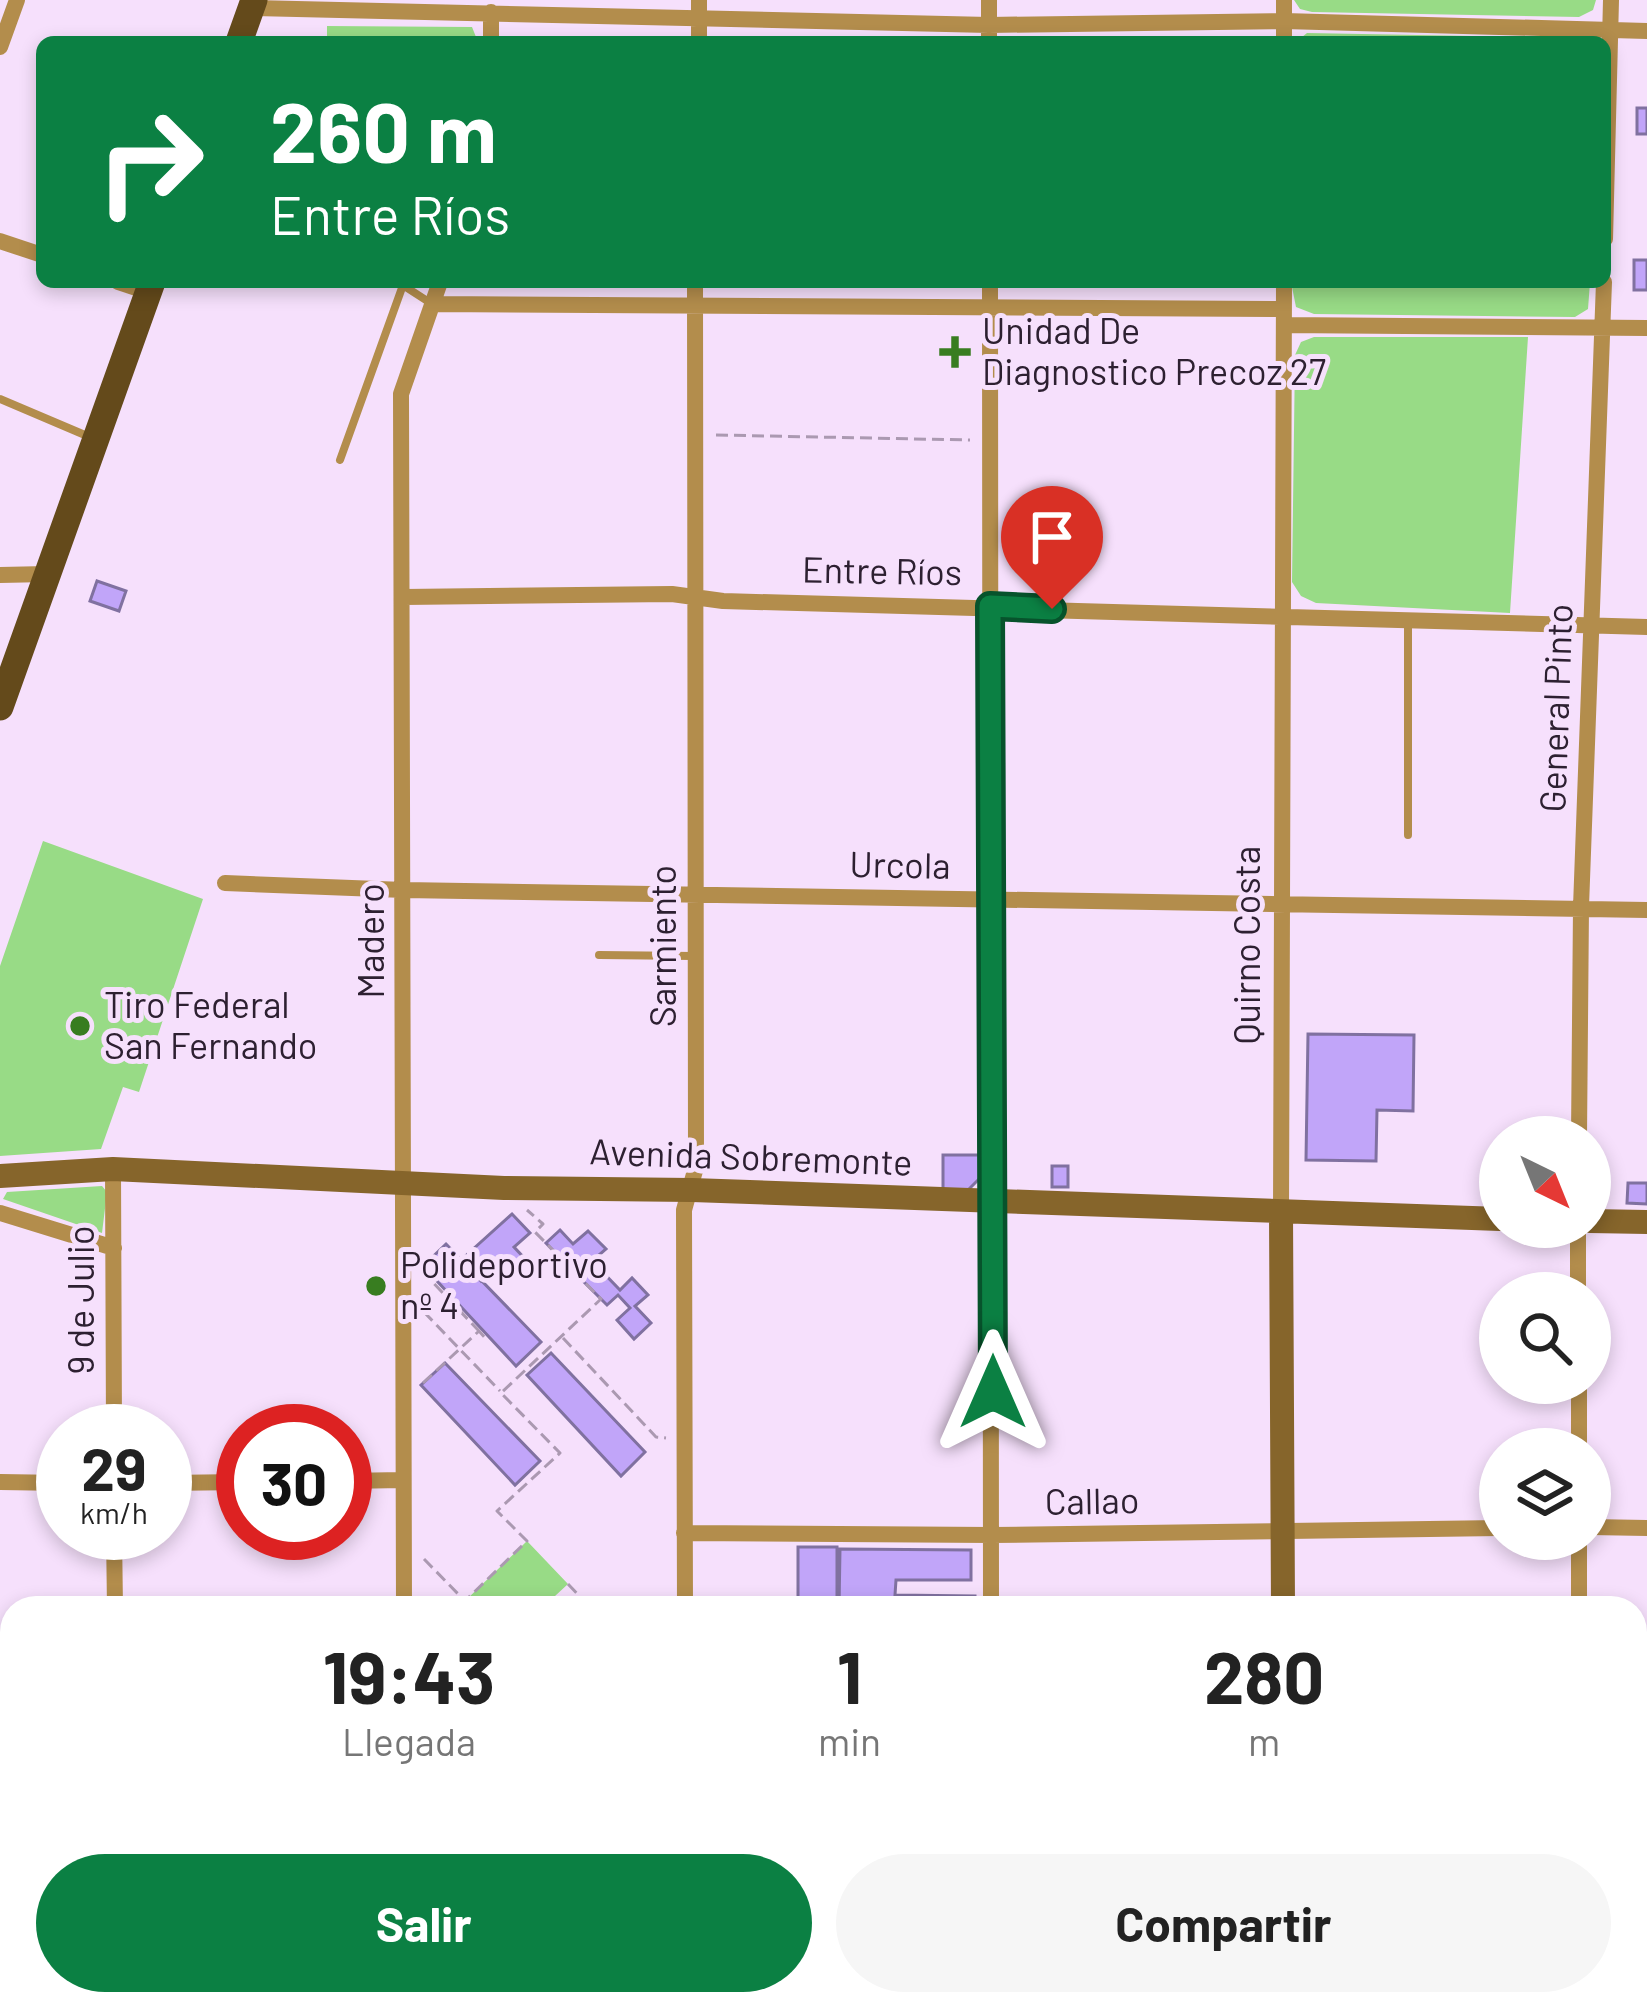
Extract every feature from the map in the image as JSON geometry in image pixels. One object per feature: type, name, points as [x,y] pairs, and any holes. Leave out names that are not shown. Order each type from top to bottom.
[{"type":"main road","points":[[241,36],[252,4]]},
{"type":"main road","points":[[0,707],[150,288]]},
{"type":"main road","name":"Avenida Sobremonte","points":[[0,1177],[113,1169],[504,1188],[692,1190],[1479,1218]]},
{"type":"main road","name":"Quirno Costa","points":[[1281,1213],[1283,1596]]},
{"type":"main road","points":[[1611,1221],[1647,1222]]},
{"type":"street","points":[[0,47],[17,0]]},
{"type":"street","points":[[989,0],[989,33]]},
{"type":"street","points":[[1283,0],[1284,36]]},
{"type":"street","points":[[1610,36],[1611,0]]},
{"type":"street","points":[[252,4],[491,11],[699,8],[989,33],[1284,21],[1647,31]]},
{"type":"street","points":[[490,36],[491,11]]},
{"type":"street","points":[[0,241],[36,253]]},
{"type":"street","name":"Madero","points":[[404,1596],[401,394],[438,288]]},
{"type":"street","name":"Sarmiento","points":[[685,1596],[684,1210],[696,1167],[695,288]]},
{"type":"street","points":[[990,288],[992,1596]]},
{"type":"street","name":"Quirno Costa","points":[[1281,1213],[1284,288]]},
{"type":"street","name":"General Pinto","points":[[1579,1116],[1581,908],[1604,288]]},
{"type":"street","points":[[432,304],[990,307],[1647,328]]},
{"type":"street","points":[[0,575],[47,574]]},
{"type":"street","name":"Entre Ríos","points":[[404,597],[695,597],[1647,627]]},
{"type":"street","name":"Urcola","points":[[225,883],[404,890],[1647,910]]},
{"type":"street","name":"9 de Julio","points":[[113,1169],[114,1404]]},
{"type":"street","points":[[0,1213],[114,1247]]},
{"type":"street","points":[[372,1481],[402,1480]]},
{"type":"street","points":[[0,1482],[36,1483]]},
{"type":"street","points":[[1611,1527],[1647,1528]]},
{"type":"street","name":"Callao","points":[[684,1532],[992,1535],[1479,1528]]},
{"type":"street","points":[[114,1560],[115,1596]]},
{"type":"street","points":[[1579,1560],[1579,1596]]},
{"type":"lane","points":[[340,460],[400,288]]},
{"type":"lane","points":[[407,288],[432,304]]},
{"type":"lane","points":[[0,399],[95,439]]},
{"type":"lane","points":[[1408,622],[1408,835]]},
{"type":"lane","points":[[599,955],[695,956]]},
{"type":"path","points":[[694,435],[990,441]]},
{"type":"path","points":[[502,1393],[601,1299],[535,1232],[543,1224],[504,1188]]},
{"type":"path","points":[[404,1252],[488,1341]]},
{"type":"path","points":[[404,1291],[560,1453],[497,1511],[527,1541],[470,1596]]},
{"type":"path","points":[[422,1384],[479,1331]]},
{"type":"path","points":[[562,1336],[656,1437]]},
{"type":"path","points":[[403,1537],[460,1596]]},
{"type":"path","points":[[568,1584],[580,1596]]},
{"type":"green space","points":[[1294,0],[1596,0],[1593,10],[1579,17],[1312,12],[1300,9]]},
{"type":"green space","points":[[327,26],[472,27],[476,36],[327,36]]},
{"type":"green space","points":[[1307,33],[1471,36],[1303,36]]},
{"type":"green space","points":[[1292,288],[1590,288],[1588,309],[1575,317],[1314,314],[1296,307]]},
{"type":"green space","points":[[1314,337],[1528,337],[1510,613],[1316,603],[1301,596],[1292,582],[1295,355],[1301,342]]},
{"type":"green space","name":"Tiro Federal San Fernando","points":[[43,841],[203,899],[139,1092],[123,1087],[101,1149],[0,1156],[0,966]]},
{"type":"green space","points":[[102,1186],[107,1192],[102,1233],[3,1199],[7,1192]]},
{"type":"green space","points":[[527,1541],[568,1584],[555,1596],[470,1596]]},
{"type":"building","points":[[1637,108],[1647,108],[1647,134],[1637,134]]},
{"type":"building","points":[[1634,260],[1647,260],[1647,290],[1634,290]]},
{"type":"building","points":[[97,581],[126,591],[119,611],[90,601]]},
{"type":"building","points":[[1308,1034],[1414,1035],[1413,1111],[1377,1110],[1376,1161],[1306,1160]]},
{"type":"building","points":[[943,1155],[984,1155],[984,1174],[968,1190],[943,1190]]},
{"type":"building","points":[[1052,1166],[1068,1166],[1068,1187],[1052,1187]]},
{"type":"building","points":[[1628,1183],[1647,1183],[1647,1204],[1627,1203]]},
{"type":"building","points":[[512,1214],[530,1233],[514,1247],[528,1262],[506,1282],[494,1268],[481,1281],[461,1260]]},
{"type":"building","points":[[560,1230],[573,1244],[588,1231],[606,1249],[592,1261],[620,1290],[632,1278],[648,1295],[635,1306],[651,1323],[634,1339],[617,1320],[630,1308],[618,1295],[607,1305],[575,1273],[582,1266],[575,1258],[567,1265],[546,1243]]},
{"type":"building","points":[[446,1244],[541,1342],[516,1366],[423,1266]]},
{"type":"building","points":[[551,1353],[645,1452],[621,1476],[527,1375]]},
{"type":"building","points":[[445,1363],[540,1461],[515,1485],[421,1385]]},
{"type":"building","points":[[798,1547],[837,1547],[837,1596],[798,1596]]},
{"type":"building","points":[[840,1549],[971,1550],[971,1580],[896,1580],[895,1595],[975,1596],[839,1596]]},
{"type":"place","name":"Unidad De Diagnostico Precoz 27","points":[[955,352]]},
{"type":"place","name":"Tiro Federal San Fernando","points":[[80,1026]]},
{"type":"place","name":"Polideportivo nº 4","points":[[376,1286]]},
{"type":"route","points":[[993,1392],[990,606],[1052,609]]}]
